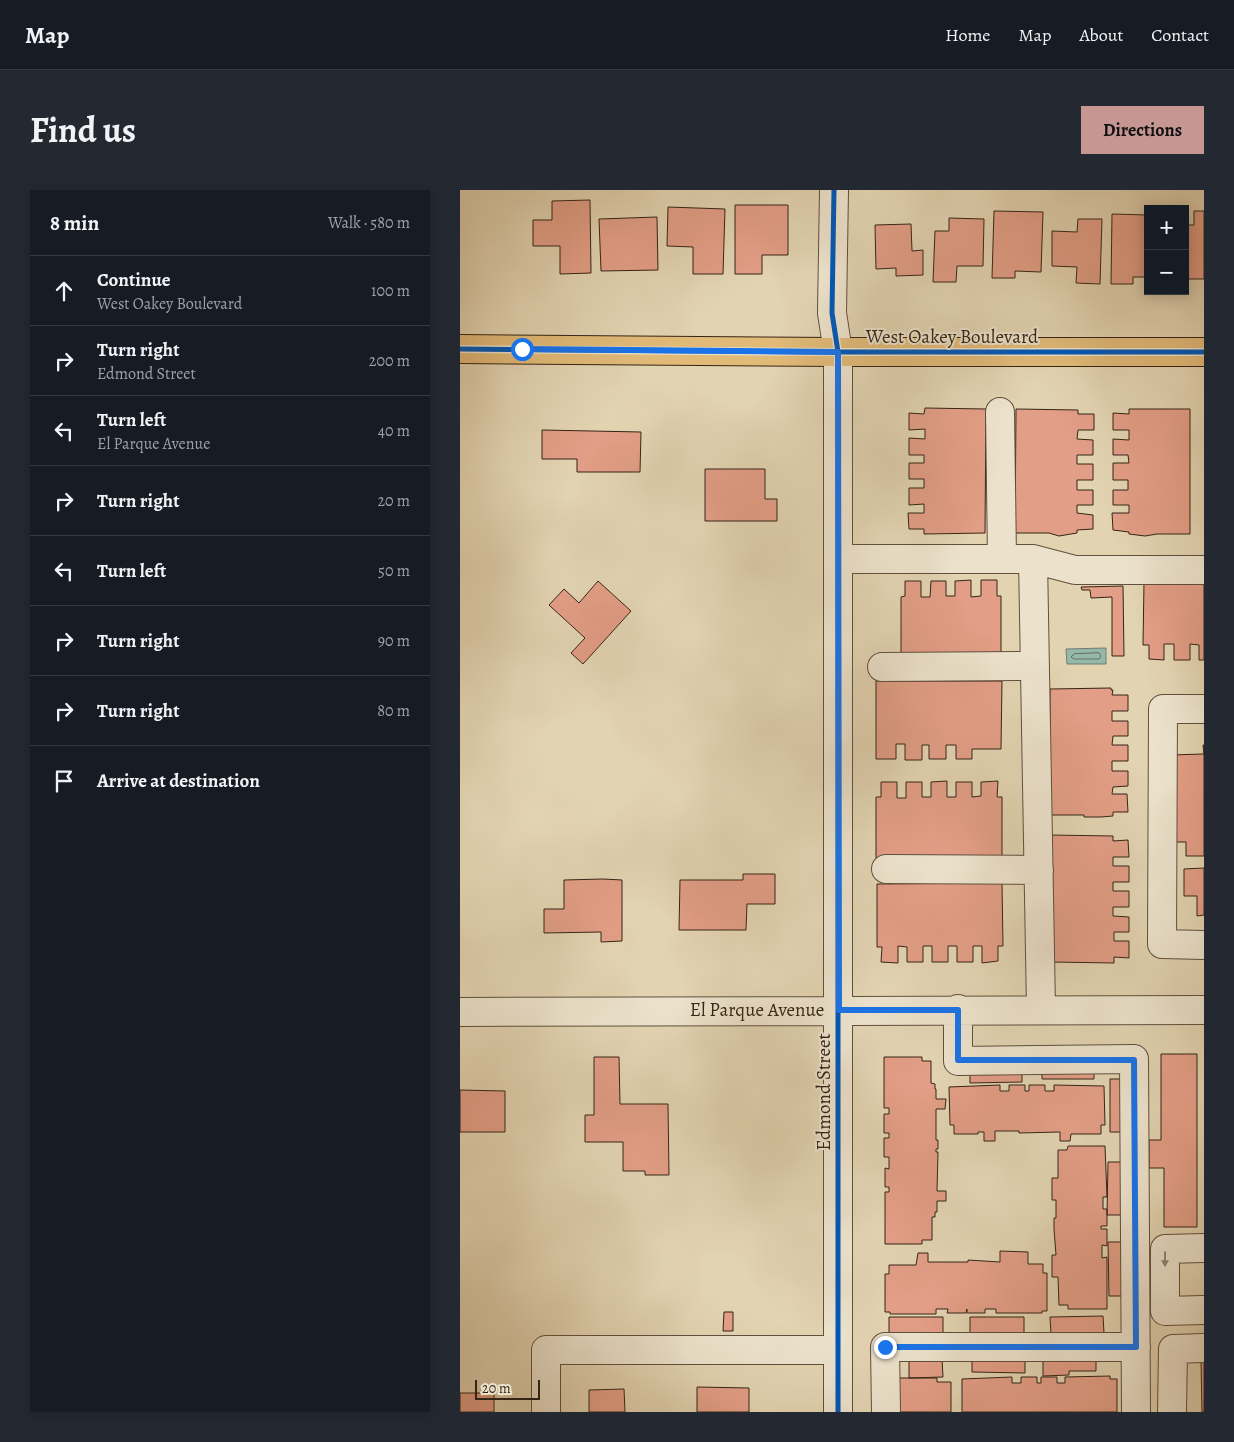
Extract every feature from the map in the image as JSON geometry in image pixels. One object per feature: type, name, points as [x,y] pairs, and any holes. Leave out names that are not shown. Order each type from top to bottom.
[{"type":"main road","name":"West Oakey Boulevard","points":[[460,349],[1204,352]]},
{"type":"street","name":"Edmond Street","points":[[834,190],[832,313],[838,352],[838,1412]]},
{"type":"street","points":[[1000,412],[1002,559]]},
{"type":"street","points":[[838,559],[1033,559],[1075,570],[1204,570]]},
{"type":"street","points":[[1033,559],[1041,1010]]},
{"type":"street","points":[[882,667],[1035,666]]},
{"type":"street","points":[[1204,709],[1163,709],[1162,915],[1162,944],[1204,945]]},
{"type":"street","points":[[886,869],[1039,870]]},
{"type":"street","points":[[958,1010],[958,1060],[1134,1060],[1136,1412]]},
{"type":"street","name":"El Parque Avenue","points":[[460,1012],[1204,1010]]},
{"type":"street","points":[[1204,1248],[1165,1249],[1165,1311],[1204,1310]]},
{"type":"street","points":[[886,1412],[885,1347],[1136,1347]]},
{"type":"street","points":[[1172,1412],[1173,1349],[1204,1348]]},
{"type":"street","points":[[546,1412],[546,1350],[838,1350]]},
{"type":"water","points":[[1106,648],[1106,664],[1067,664],[1066,649]]},
{"type":"building","points":[[590,200],[591,273],[560,274],[560,246],[533,246],[533,220],[552,220],[552,201]]},
{"type":"building","points":[[735,205],[788,205],[788,255],[762,255],[762,274],[735,274]]},
{"type":"building","points":[[668,207],[725,209],[723,274],[693,274],[693,247],[667,246]]},
{"type":"building","points":[[994,211],[1043,212],[1041,272],[1015,271],[1015,278],[992,278]]},
{"type":"building","points":[[1194,211],[1204,211],[1204,279],[1189,279],[1189,225],[1194,225]]},
{"type":"building","points":[[1112,214],[1144,215],[1144,277],[1133,277],[1133,284],[1111,284]]},
{"type":"building","points":[[657,217],[658,270],[601,271],[599,219]]},
{"type":"building","points":[[949,218],[984,219],[983,266],[957,266],[956,282],[933,282],[935,231],[949,231]]},
{"type":"building","points":[[1078,219],[1102,219],[1100,284],[1076,283],[1077,267],[1052,266],[1052,231],[1077,232]]},
{"type":"building","points":[[911,224],[912,251],[923,250],[923,275],[896,276],[896,268],[876,269],[875,225]]},
{"type":"building","points":[[925,408],[986,409],[985,533],[924,534],[924,529],[909,529],[908,513],[924,513],[924,504],[909,505],[909,488],[924,488],[924,479],[909,479],[909,463],[924,463],[924,455],[909,455],[909,438],[925,439],[925,429],[909,430],[909,413],[924,414]]},
{"type":"building","points":[[1016,409],[1078,410],[1078,414],[1094,414],[1094,430],[1078,430],[1077,439],[1093,440],[1093,455],[1077,455],[1077,464],[1093,464],[1093,480],[1077,480],[1077,490],[1093,490],[1093,505],[1077,505],[1077,513],[1093,515],[1093,529],[1077,530],[1077,533],[1059,536],[1049,533],[1015,533]]},
{"type":"building","points":[[1129,409],[1190,409],[1190,534],[1145,536],[1113,530],[1112,513],[1129,513],[1129,505],[1113,505],[1113,490],[1128,490],[1128,480],[1113,480],[1113,463],[1129,463],[1128,455],[1113,455],[1113,439],[1129,440],[1129,430],[1113,430],[1113,413],[1129,414]]},
{"type":"building","points":[[542,430],[641,432],[640,472],[577,472],[577,459],[542,459]]},
{"type":"building","points":[[705,469],[765,469],[765,499],[777,499],[777,521],[705,521]]},
{"type":"building","points":[[971,580],[971,597],[981,596],[981,580],[997,580],[997,596],[1001,596],[1001,657],[901,658],[901,597],[905,596],[905,581],[921,581],[921,597],[930,597],[931,581],[946,581],[946,596],[955,596],[955,581]]},
{"type":"building","points":[[598,581],[631,611],[583,664],[571,653],[585,638],[549,605],[564,589],[579,603]]},
{"type":"building","points":[[1144,582],[1204,582],[1204,660],[1199,660],[1199,645],[1190,644],[1190,660],[1174,660],[1174,644],[1164,644],[1164,660],[1149,659],[1149,645],[1143,645]]},
{"type":"building","points":[[1123,586],[1124,656],[1112,656],[1112,597],[1091,598],[1090,590],[1082,590],[1081,587]]},
{"type":"building","points":[[876,681],[1002,681],[1001,749],[972,749],[972,759],[956,759],[956,745],[946,745],[946,759],[929,759],[929,745],[922,745],[922,760],[905,760],[905,744],[896,744],[896,759],[876,759]]},
{"type":"building","points":[[1111,688],[1113,690],[1112,695],[1128,695],[1128,711],[1112,711],[1112,721],[1128,721],[1128,736],[1113,736],[1112,745],[1128,745],[1128,761],[1112,761],[1112,771],[1128,771],[1128,786],[1113,787],[1112,794],[1127,794],[1128,812],[1113,812],[1113,816],[1101,817],[1050,815],[1050,689]]},
{"type":"building","points":[[1204,754],[1204,856],[1186,856],[1186,842],[1172,842],[1170,755]]},
{"type":"building","points":[[947,781],[947,797],[956,797],[956,782],[972,782],[972,797],[981,796],[981,782],[998,781],[997,797],[1002,797],[1002,858],[876,858],[876,797],[881,797],[881,782],[897,782],[897,798],[906,798],[906,782],[922,782],[922,797],[931,797],[931,782]]},
{"type":"building","points":[[1050,835],[1113,836],[1113,841],[1128,840],[1129,857],[1113,857],[1113,866],[1129,866],[1129,882],[1113,882],[1113,891],[1129,891],[1129,907],[1113,907],[1113,916],[1129,917],[1129,932],[1114,932],[1114,941],[1129,941],[1129,958],[1114,957],[1114,963],[1051,962]]},
{"type":"building","points":[[1204,868],[1204,915],[1197,916],[1197,896],[1184,896],[1184,869]]},
{"type":"building","points":[[743,874],[775,874],[775,904],[747,904],[746,930],[679,930],[680,880],[743,880]]},
{"type":"building","points":[[564,880],[622,880],[622,941],[601,942],[601,932],[544,933],[544,909],[564,909]]},
{"type":"building","points":[[1002,883],[1003,946],[998,946],[998,961],[982,963],[982,946],[973,946],[973,962],[957,962],[957,946],[948,946],[948,962],[932,962],[932,946],[923,946],[923,962],[907,962],[907,947],[898,946],[898,963],[881,962],[882,947],[877,947],[877,884]]},
{"type":"building","points":[[1161,1054],[1197,1054],[1197,1227],[1164,1227],[1164,1168],[1149,1168],[1149,1140],[1161,1140]]},
{"type":"building","points":[[594,1057],[619,1057],[620,1104],[668,1104],[669,1175],[645,1175],[645,1171],[623,1171],[623,1142],[585,1142],[585,1115],[594,1115]]},
{"type":"building","points":[[884,1057],[922,1057],[922,1061],[931,1061],[931,1083],[935,1084],[936,1099],[946,1099],[945,1109],[936,1109],[936,1140],[938,1140],[938,1149],[936,1149],[936,1152],[938,1152],[937,1191],[946,1191],[946,1201],[937,1201],[937,1212],[935,1212],[935,1217],[932,1217],[932,1240],[922,1240],[922,1244],[885,1244],[885,1192],[889,1192],[889,1187],[885,1187],[885,1168],[889,1169],[889,1157],[884,1157],[884,1138],[889,1138],[889,1133],[884,1133],[884,1114],[889,1114],[889,1108],[884,1108]]},
{"type":"building","points":[[970,1066],[1022,1066],[1022,1082],[970,1083]]},
{"type":"building","points":[[1042,1066],[1094,1066],[1094,1079],[1042,1079]]},
{"type":"building","points":[[1110,1079],[1125,1079],[1126,1132],[1110,1132]]},
{"type":"building","points":[[1000,1085],[1000,1091],[1009,1091],[1009,1085],[1025,1085],[1025,1091],[1029,1091],[1029,1085],[1045,1085],[1045,1091],[1054,1091],[1054,1085],[1104,1086],[1105,1125],[1101,1125],[1101,1134],[1071,1134],[1070,1141],[1060,1141],[1060,1132],[1019,1133],[1019,1131],[995,1131],[995,1141],[984,1141],[984,1132],[978,1132],[978,1134],[954,1134],[954,1125],[950,1125],[949,1087]]},
{"type":"building","points":[[460,1090],[505,1091],[505,1132],[460,1132]]},
{"type":"building","points":[[1068,1146],[1105,1146],[1107,1197],[1103,1197],[1103,1209],[1107,1209],[1107,1226],[1101,1226],[1101,1229],[1107,1229],[1107,1246],[1102,1245],[1102,1258],[1107,1257],[1107,1309],[1068,1309],[1068,1305],[1059,1305],[1058,1277],[1052,1277],[1052,1255],[1056,1255],[1054,1218],[1056,1218],[1056,1200],[1052,1200],[1052,1178],[1058,1178],[1058,1150],[1067,1150]]},
{"type":"building","points":[[1108,1162],[1126,1162],[1125,1215],[1107,1215]]},
{"type":"building","points":[[1108,1242],[1125,1242],[1126,1296],[1109,1296]]},
{"type":"building","points":[[1000,1251],[1028,1252],[1028,1264],[1043,1264],[1043,1273],[1047,1273],[1047,1311],[1042,1311],[1042,1313],[996,1313],[996,1309],[985,1309],[985,1313],[967,1313],[967,1309],[966,1313],[947,1313],[948,1309],[936,1309],[936,1314],[890,1314],[890,1312],[885,1312],[885,1274],[889,1274],[889,1265],[916,1265],[918,1253],[928,1253],[928,1262],[968,1262],[968,1260],[1000,1262]]},
{"type":"building","points":[[724,1312],[733,1312],[733,1331],[723,1331]]},
{"type":"building","points":[[1103,1316],[1104,1333],[1051,1334],[1050,1317]]},
{"type":"building","points":[[889,1317],[943,1317],[943,1335],[889,1335]]},
{"type":"building","points":[[970,1317],[1024,1317],[1024,1334],[970,1335]]},
{"type":"building","points":[[1096,1357],[1096,1371],[1069,1371],[1069,1375],[1043,1376],[1043,1358]]},
{"type":"building","points":[[942,1358],[943,1377],[909,1378],[909,1359]]},
{"type":"building","points":[[972,1358],[1025,1359],[1025,1373],[972,1372]]},
{"type":"building","points":[[1201,1361],[1204,1361],[1204,1412],[1202,1412]]},
{"type":"building","points":[[1110,1376],[1110,1379],[1117,1379],[1117,1412],[962,1412],[962,1379],[1012,1377],[1012,1383],[1021,1383],[1021,1377],[1037,1377],[1037,1383],[1041,1383],[1041,1377],[1057,1377],[1057,1383],[1065,1383],[1065,1377]]},
{"type":"building","points":[[899,1378],[937,1378],[937,1382],[951,1382],[951,1412],[899,1412]]},
{"type":"building","points":[[697,1387],[749,1388],[749,1412],[697,1412]]},
{"type":"building","points":[[624,1389],[625,1412],[589,1412],[589,1390]]},
{"type":"building","points":[[460,1393],[494,1393],[494,1412],[460,1412]]},
{"type":"cycle path","points":[[834,190],[832,313],[838,352],[838,1412]]},
{"type":"cycle path","points":[[460,349],[1204,352]]},
{"type":"route","points":[[522,349],[838,352],[839,1010],[958,1010],[958,1060],[1134,1060],[1136,1347],[885,1347]]}]
